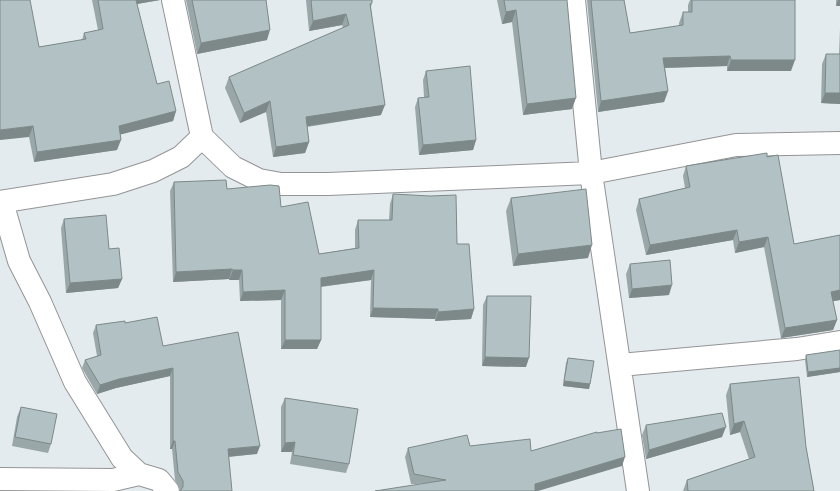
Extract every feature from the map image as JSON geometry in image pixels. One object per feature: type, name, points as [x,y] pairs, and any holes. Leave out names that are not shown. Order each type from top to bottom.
[{"type":"street","points":[[173,0],[202,137],[233,167],[259,180],[281,184],[328,184],[591,173],[736,145],[840,144]]},
{"type":"street","points":[[574,0],[591,173],[638,491]]},
{"type":"street","points":[[168,491],[159,480],[139,474],[122,458],[75,382],[40,302],[19,261],[1,202],[113,184],[153,171],[181,157],[202,137]]},
{"type":"street","points":[[620,365],[797,349],[840,342]]},
{"type":"street","points":[[0,479],[113,480],[139,474]]},
{"type":"building","points":[[0,0],[30,0],[39,47],[86,39],[84,33],[103,29],[98,0],[136,0],[157,84],[169,81],[176,111],[119,126],[121,140],[37,152],[33,126],[0,130]]},
{"type":"building","points":[[192,0],[266,0],[270,30],[201,43]]},
{"type":"building","points":[[311,0],[372,0],[372,3],[370,4],[385,105],[306,117],[309,142],[276,147],[270,101],[244,113],[229,77],[349,25],[346,14],[313,21]]},
{"type":"building","points":[[504,0],[567,0],[576,98],[527,104],[516,10],[506,12]]},
{"type":"building","points":[[591,0],[624,0],[630,33],[683,25],[683,12],[692,12],[692,0],[795,0],[795,60],[731,60],[730,56],[663,58],[668,91],[601,101]]},
{"type":"building","points":[[826,54],[840,54],[840,93],[825,93]]},
{"type":"building","points":[[470,66],[476,140],[423,145],[418,98],[429,97],[426,71]]},
{"type":"building","points":[[767,153],[767,157],[778,155],[794,244],[840,235],[840,290],[831,292],[837,320],[785,328],[768,237],[739,242],[737,230],[650,245],[639,199],[690,187],[686,166]]},
{"type":"building","points":[[226,180],[227,189],[270,185],[279,186],[281,207],[308,202],[319,254],[359,248],[358,220],[392,220],[393,194],[430,196],[456,195],[457,244],[469,244],[474,309],[438,312],[438,309],[373,308],[374,270],[321,278],[321,340],[285,340],[285,290],[243,292],[242,270],[232,269],[176,272],[174,182]]},
{"type":"building","points":[[586,189],[592,245],[518,254],[511,198]]},
{"type":"building","points":[[106,215],[109,249],[119,248],[122,279],[70,283],[64,219]]},
{"type":"building","points":[[670,260],[672,285],[632,289],[630,264]]},
{"type":"building","points":[[487,296],[531,296],[529,358],[485,357]]},
{"type":"building","points":[[157,317],[163,346],[238,332],[260,446],[228,449],[232,491],[180,491],[183,487],[183,481],[178,472],[175,441],[173,441],[173,368],[119,379],[100,385],[85,360],[101,355],[96,325],[125,321],[125,323]]},
{"type":"building","points":[[840,350],[840,368],[808,372],[806,355]]},
{"type":"building","points":[[568,358],[594,361],[590,384],[564,381]]},
{"type":"building","points":[[799,377],[806,447],[814,491],[688,491],[687,480],[755,457],[744,421],[734,424],[730,384]]},
{"type":"building","points":[[285,398],[358,409],[349,464],[293,455],[295,442],[285,443]]},
{"type":"building","points":[[21,407],[57,414],[51,444],[15,437]]},
{"type":"building","points":[[722,413],[726,427],[649,450],[646,425]]},
{"type":"building","points":[[621,429],[625,457],[535,484],[535,491],[375,491],[446,480],[414,474],[408,448],[467,435],[470,446],[530,439],[531,451],[597,432]]}]
